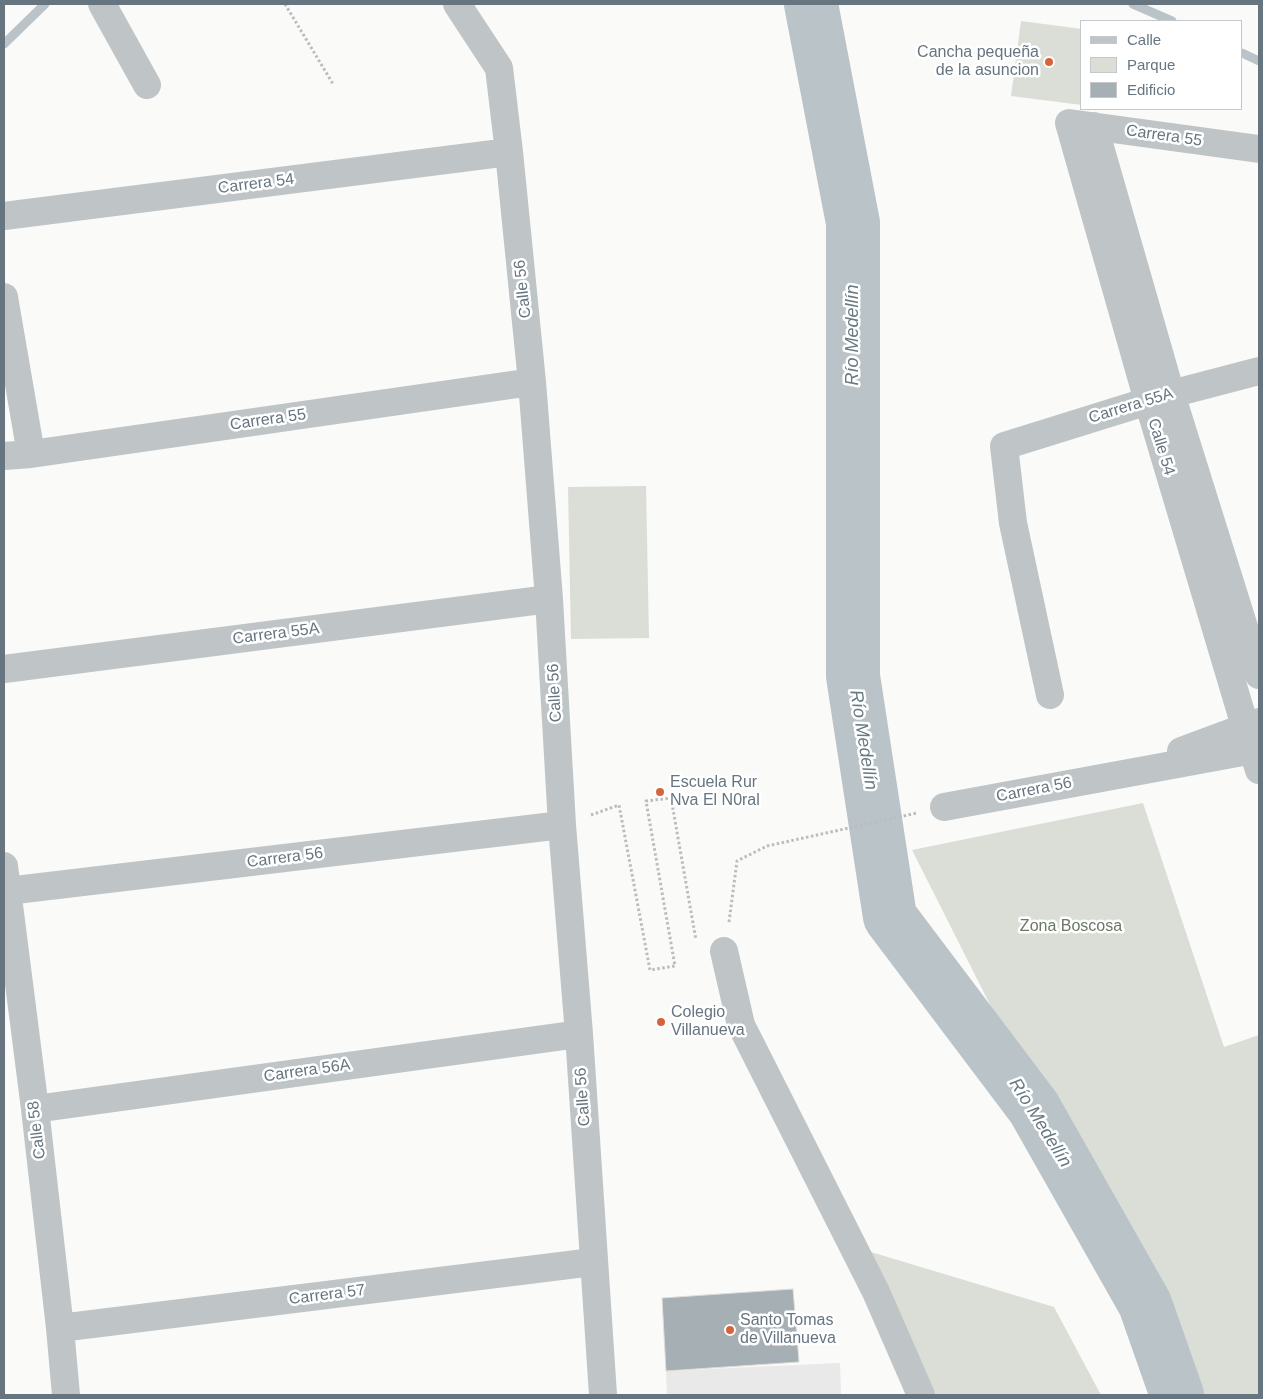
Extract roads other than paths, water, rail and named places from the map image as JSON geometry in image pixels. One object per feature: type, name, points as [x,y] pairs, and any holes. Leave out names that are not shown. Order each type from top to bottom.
[{"type":"street","points":[[102,4],[147,85]]},
{"type":"street","name":"Calle 56","points":[[457,4],[499,68],[509,152],[532,382],[549,599],[562,825],[579,1034],[603,1395]]},
{"type":"street","name":"Carrera 55","points":[[1082,124],[1259,149]]},
{"type":"street","name":"Calle 54","points":[[1082,124],[1255,743]]},
{"type":"street","name":"Carrera 54","points":[[4,216],[509,152]]},
{"type":"street","points":[[4,297],[31,454]]},
{"type":"street","name":"Carrera 55A","points":[[1050,695],[1013,523],[1004,446],[1159,398],[1259,371]]},
{"type":"street","name":"Carrera 55","points":[[4,456],[31,454],[532,382]]},
{"type":"street","name":"Calle 54","points":[[1159,398],[1259,675]]},
{"type":"street","name":"Carrera 55A","points":[[4,669],[549,599]]},
{"type":"street","name":"Carrera 56","points":[[944,807],[1124,773],[1255,743]]},
{"type":"street","name":"Carrera 56","points":[[5,879],[562,825]]},
{"type":"street","name":"Calle 58","points":[[5,879],[35,1109],[66,1395]]},
{"type":"street","points":[[724,951],[741,1025],[876,1292],[922,1395]]},
{"type":"street","name":"Carrera 56A","points":[[35,1109],[579,1034]]},
{"type":"street","name":"Carrera 57","points":[[60,1328],[593,1262]]},
{"type":"waterway","points":[[4,44],[45,4]]},
{"type":"waterway","name":"Río Medellín","points":[[811,4],[853,223],[853,676],[890,917],[1034,1108],[1145,1304],[1177,1395]]},
{"type":"waterway","points":[[1133,4],[1170,20]]},
{"type":"waterway","points":[[1243,53],[1259,61]]},
{"type":"place","name":"Cancha pequeña de la asuncion","points":[[1049,62]]},
{"type":"place","name":"Escuela Rur Nva El N0ral","points":[[660,792]]},
{"type":"place","name":"Colegio Villanueva","points":[[661,1022]]},
{"type":"place","name":"Santo Tomas de Villanueva","points":[[730,1330]]},
{"type":"park label","name":"Zona Boscosa","points":[[1071,927]]}]
